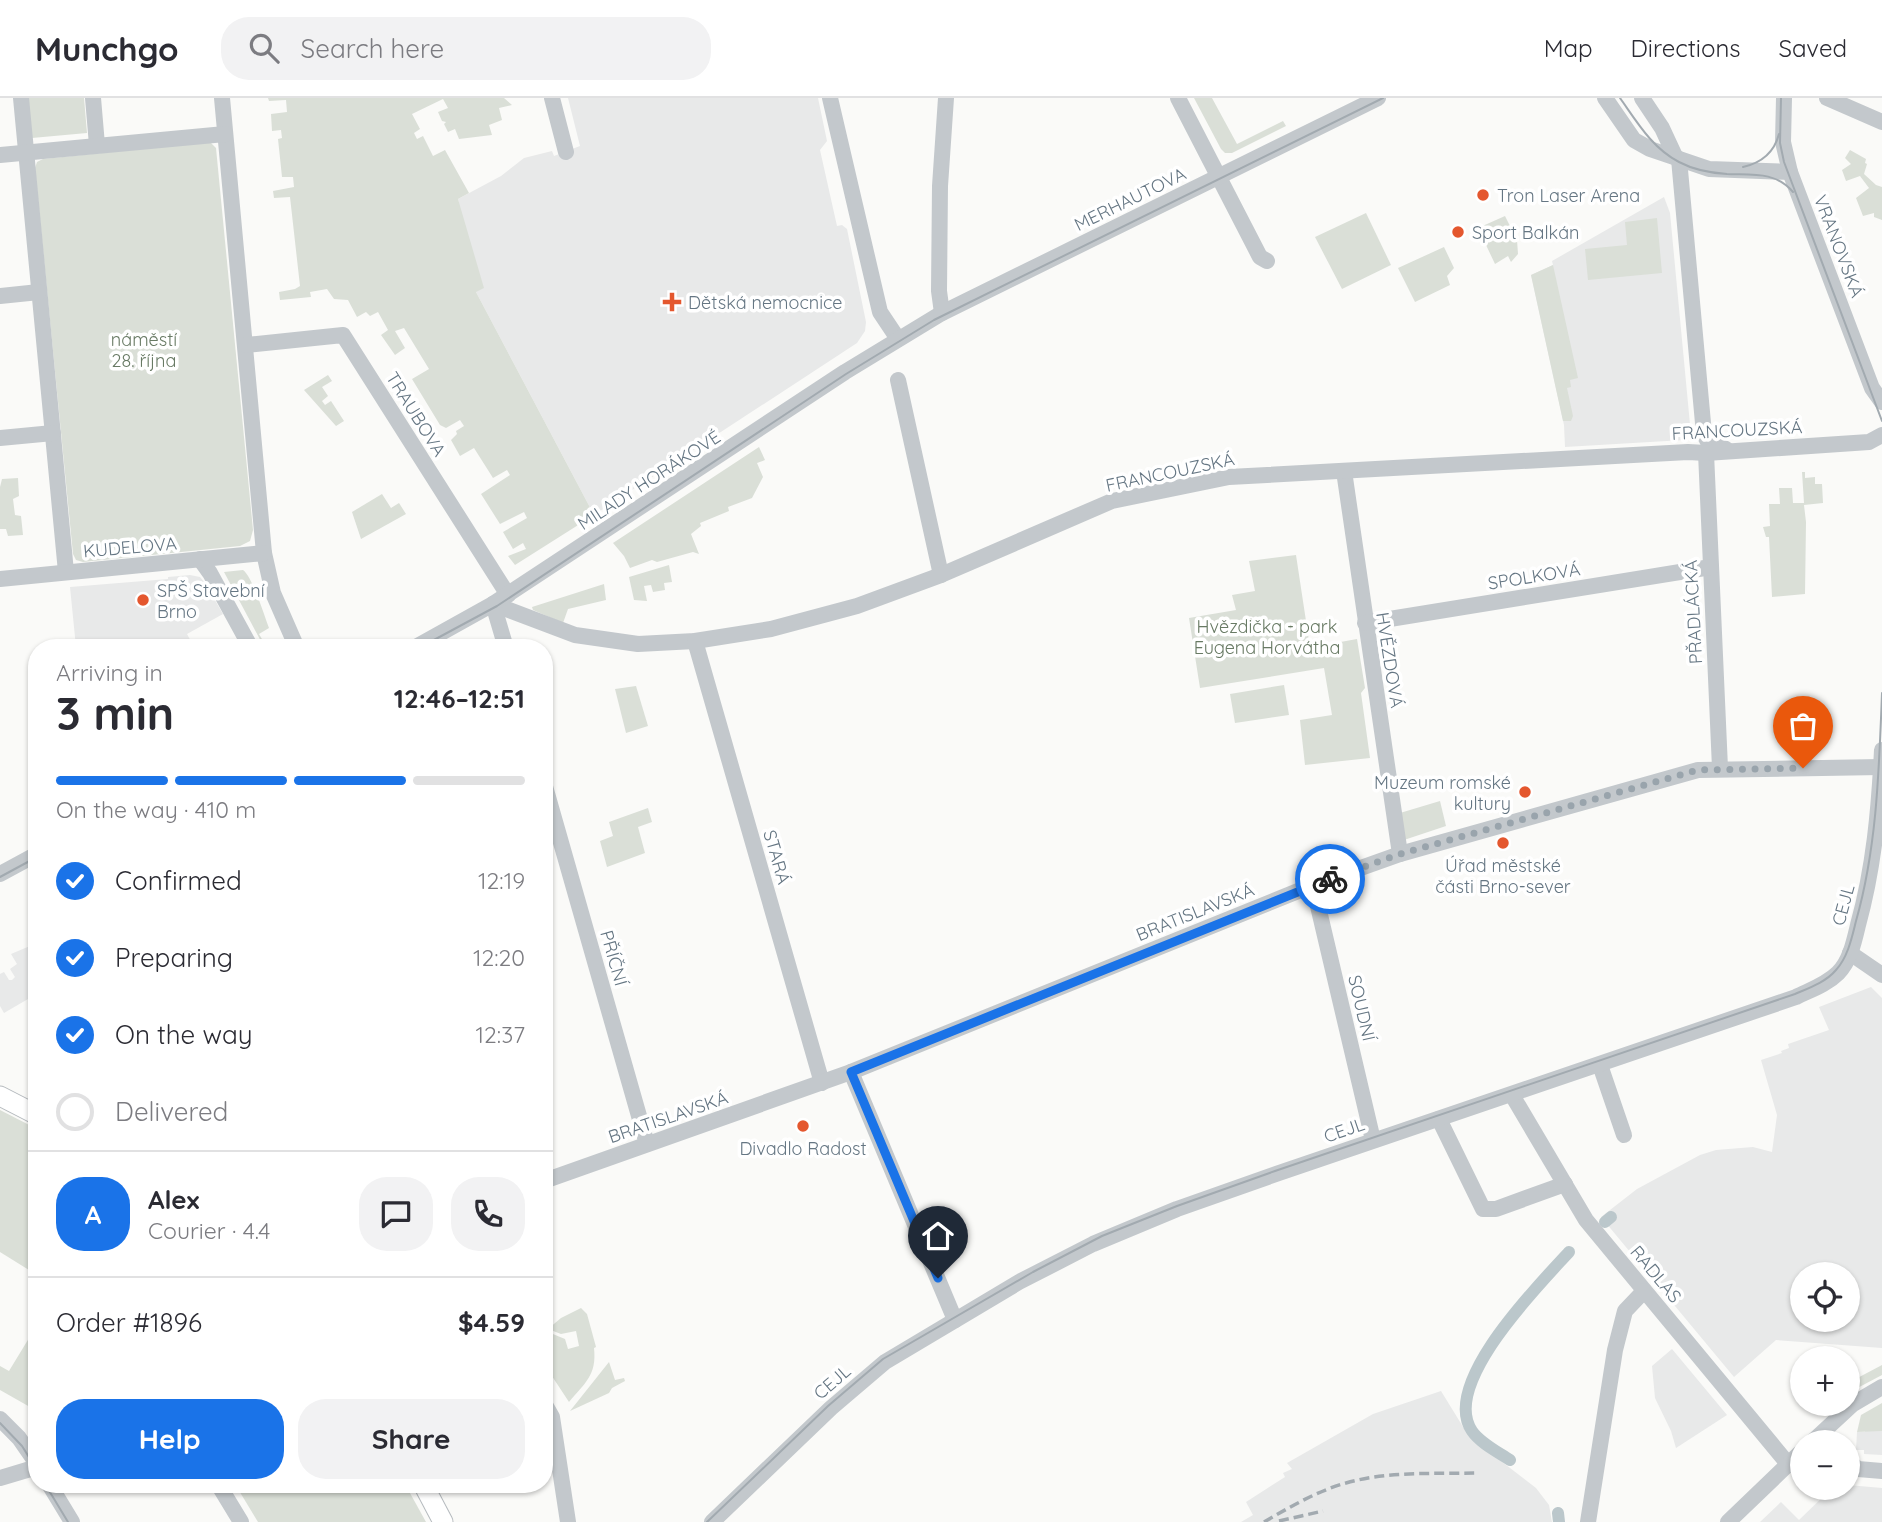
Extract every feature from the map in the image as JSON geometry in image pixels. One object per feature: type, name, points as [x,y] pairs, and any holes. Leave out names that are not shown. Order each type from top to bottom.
[{"type":"main road","points":[[0,1096],[28,1110]]},
{"type":"main road","points":[[428,1493],[443,1522]]},
{"type":"street","points":[[20,98],[66,572]]},
{"type":"street","points":[[93,98],[97,145]]},
{"type":"street","points":[[222,98],[264,553],[273,593],[293,639]]},
{"type":"street","points":[[552,98],[566,152]]},
{"type":"street","points":[[830,98],[880,312],[899,338]]},
{"type":"street","points":[[942,313],[939,291],[940,186],[946,98]]},
{"type":"street","points":[[1178,98],[1260,257],[1267,261]]},
{"type":"street","name":"MERHAUTOVA","points":[[899,338],[942,313],[1377,98]]},
{"type":"street","points":[[1605,98],[1634,140],[1650,149],[1700,167],[1720,171],[1790,172]]},
{"type":"street","points":[[1642,98],[1677,157],[1703,434],[1713,445],[1732,450]]},
{"type":"street","name":"VRANOVSKÁ","points":[[1784,98],[1783,142],[1790,172],[1872,388],[1882,402]]},
{"type":"street","points":[[1827,98],[1882,122]]},
{"type":"street","points":[[0,155],[225,134]]},
{"type":"street","points":[[0,296],[39,292]]},
{"type":"street","name":"TRAUBOVA","points":[[246,345],[343,335],[508,595]]},
{"type":"street","name":"MILADY HORÁKOVÉ","points":[[430,639],[508,595],[899,338]]},
{"type":"street","points":[[898,380],[941,575]]},
{"type":"street","points":[[0,438],[53,433]]},
{"type":"street","name":"FRANCOUZSKÁ","points":[[493,604],[575,635],[638,644],[695,641],[771,629],[845,610],[941,575],[1112,501],[1229,477],[1706,453],[1869,442],[1882,435]]},
{"type":"street","name":"PŘADLÁCKÁ","points":[[1706,453],[1720,768]]},
{"type":"street","name":"HVĚZDOVÁ","points":[[1344,471],[1364,623],[1400,854]]},
{"type":"street","name":"KUDELOVA","points":[[0,579],[264,553]]},
{"type":"street","points":[[200,559],[246,639]]},
{"type":"street","name":"SPOLKOVÁ","points":[[1364,623],[1711,567]]},
{"type":"street","points":[[493,604],[503,639]]},
{"type":"street","name":"STARÁ","points":[[695,641],[822,1083]]},
{"type":"street","name":"CEJL","points":[[712,1522],[831,1408],[885,1362],[1034,1274],[1103,1240],[1177,1209],[1796,997],[1821,985],[1837,974],[1850,953],[1870,878],[1882,750]]},
{"type":"street","name":"BRATISLAVSKÁ","points":[[553,1178],[851,1072],[1313,885],[1400,854],[1698,770],[1881,767]]},
{"type":"street","name":"PŘÍČNÍ","points":[[553,815],[647,1144]]},
{"type":"street","points":[[0,874],[28,859]]},
{"type":"street","name":"SOUDNÍ","points":[[1313,885],[1373,1140]]},
{"type":"street","points":[[1850,953],[1882,975]]},
{"type":"street","points":[[1600,1065],[1624,1135]]},
{"type":"street","points":[[851,1072],[955,1320]]},
{"type":"street","name":"RADLAS","points":[[1512,1095],[1587,1220],[1789,1465]]},
{"type":"street","points":[[1440,1119],[1483,1209],[1489,1210],[1565,1184]]},
{"type":"street","points":[[1588,1522],[1615,1350],[1625,1311],[1644,1291]]},
{"type":"street","points":[[1828,1430],[1853,1404],[1882,1387]]},
{"type":"street","points":[[0,1419],[28,1450]]},
{"type":"street","points":[[553,1424],[568,1522]]},
{"type":"street","points":[[0,1478],[28,1463]]},
{"type":"street","points":[[1728,1522],[1789,1465]]},
{"type":"street","points":[[1860,1469],[1882,1471]]},
{"type":"street","points":[[54,1493],[72,1522]]},
{"type":"street","points":[[223,1493],[241,1522]]},
{"type":"shaded area","name":"Dětská nemocnice","points":[[568,98],[818,98],[827,141],[820,150],[837,226],[842,225],[847,229],[866,322],[865,331],[857,343],[594,515],[476,292],[458,199],[501,176],[524,158],[552,151],[554,156],[580,146]]},
{"type":"shaded area","points":[[1664,197],[1670,213],[1691,435],[1684,440],[1565,447],[1564,425],[1531,275],[1553,265],[1552,261]]},
{"type":"shaded area","name":"SPŠ Stavební Brno","points":[[168,577],[200,577],[223,614],[187,634],[190,639],[75,639],[70,587]]},
{"type":"shaded area","points":[[28,947],[28,999],[4,1013],[0,1006],[0,974],[4,972],[9,980],[15,977],[10,969],[17,964],[11,954]]},
{"type":"shaded area","points":[[1871,987],[1882,998],[1882,1348],[1776,1340],[1734,1377],[1601,1217],[1637,1189],[1700,1155],[1716,1150],[1753,1147],[1772,1152],[1777,1115],[1761,1060],[1782,1053],[1781,1051],[1789,1048],[1788,1044],[1829,1030],[1819,1007]]},
{"type":"shaded area","points":[[1672,1349],[1727,1415],[1676,1448],[1655,1398],[1652,1366]]},
{"type":"shaded area","points":[[1441,1391],[1465,1430],[1480,1445],[1536,1488],[1549,1505],[1552,1522],[1241,1522],[1253,1515],[1246,1502],[1285,1477],[1283,1473],[1292,1469],[1287,1463],[1373,1414]]},
{"type":"shaded area","points":[[1882,1431],[1882,1455],[1864,1454],[1864,1450],[1860,1450],[1860,1432]]},
{"type":"shaded area","points":[[1860,1486],[1882,1488],[1882,1522],[1760,1522],[1781,1502],[1799,1520],[1820,1500],[1860,1500]]},
{"type":"green space","points":[[28,98],[84,98],[87,133],[32,138]]},
{"type":"green space","points":[[268,98],[504,98],[512,105],[499,108],[502,120],[489,125],[492,135],[459,139],[455,129],[448,132],[444,124],[446,122],[442,121],[438,112],[448,108],[443,99],[412,114],[420,129],[414,133],[417,139],[423,136],[433,156],[445,150],[469,193],[458,199],[484,288],[476,292],[594,515],[515,565],[508,556],[526,549],[523,543],[513,549],[503,532],[527,518],[524,512],[500,524],[481,494],[510,475],[507,470],[493,478],[474,448],[460,456],[451,440],[457,434],[456,431],[464,426],[460,420],[446,428],[440,425],[412,379],[429,369],[404,328],[395,331],[405,348],[395,355],[381,335],[388,330],[378,312],[370,316],[366,312],[357,317],[348,300],[334,299],[327,289],[310,292],[311,297],[280,300],[279,292],[300,286],[290,197],[274,198],[273,191],[294,187],[293,177],[282,177],[278,139],[282,138],[281,130],[272,131],[271,114],[287,112],[286,100],[269,101]]},
{"type":"green space","points":[[1194,98],[1212,98],[1237,144],[1283,121],[1286,126],[1232,153],[1225,153]]},
{"type":"green space","name":"náměstí 28. října","points":[[210,142],[216,148],[253,530],[250,541],[240,546],[83,562],[76,560],[73,554],[35,168],[37,162],[43,159]]},
{"type":"green space","points":[[1850,150],[1866,159],[1864,174],[1882,187],[1882,220],[1874,217],[1874,213],[1863,216],[1856,198],[1869,188],[1860,176],[1846,181],[1842,170],[1851,164],[1845,158]]},
{"type":"green space","points":[[1366,213],[1391,265],[1342,289],[1315,237]]},
{"type":"green space","points":[[1505,216],[1517,240],[1518,254],[1511,262],[1508,256],[1495,264],[1478,228]]},
{"type":"green space","points":[[1657,218],[1662,273],[1588,280],[1585,249],[1627,245],[1625,222]]},
{"type":"green space","points":[[1444,247],[1454,268],[1447,276],[1450,285],[1415,302],[1398,268]]},
{"type":"green space","points":[[1553,265],[1578,378],[1570,380],[1571,387],[1567,388],[1573,416],[1571,421],[1563,421],[1531,275]]},
{"type":"green space","points":[[328,375],[332,381],[322,387],[328,396],[322,401],[325,405],[331,401],[344,421],[336,426],[304,390]]},
{"type":"green space","points":[[759,447],[765,460],[757,463],[763,477],[752,498],[728,507],[729,511],[700,523],[701,526],[691,534],[699,554],[693,552],[657,562],[652,560],[630,568],[613,543]]},
{"type":"green space","points":[[1802,472],[1805,472],[1805,478],[1815,477],[1815,484],[1822,484],[1823,503],[1804,505],[1805,594],[1772,597],[1769,537],[1766,537],[1763,527],[1770,526],[1769,504],[1780,504],[1779,488],[1792,488],[1793,503],[1804,503]]},
{"type":"green space","points":[[18,478],[19,496],[13,499],[15,515],[21,516],[23,535],[8,536],[6,529],[0,529],[0,487],[2,479]]},
{"type":"green space","points":[[382,494],[391,508],[399,503],[406,514],[361,539],[352,512]]},
{"type":"green space","name":"Hvězdička - park Eugena Horvátha","points":[[1296,555],[1311,654],[1324,652],[1324,645],[1357,639],[1365,688],[1361,693],[1370,758],[1305,765],[1300,720],[1332,715],[1324,668],[1200,688],[1189,618],[1236,610],[1232,595],[1255,591],[1249,561]]},
{"type":"green space","points":[[669,565],[672,582],[664,583],[665,590],[653,592],[651,585],[644,586],[647,601],[634,600],[629,577]]},
{"type":"green space","points":[[243,570],[254,588],[269,628],[259,634],[262,639],[260,639],[224,572]]},
{"type":"green space","points":[[604,584],[606,600],[568,609],[563,623],[533,610],[532,607]]},
{"type":"green space","points":[[1284,685],[1289,715],[1235,723],[1230,694]]},
{"type":"green space","points":[[636,686],[648,726],[626,733],[615,689]]},
{"type":"green space","points":[[1440,801],[1446,826],[1404,840],[1400,813]]},
{"type":"green space","points":[[648,808],[652,822],[638,827],[645,853],[607,867],[600,841],[613,836],[609,822]]},
{"type":"green space","points":[[0,1110],[28,1124],[28,1269],[0,1252]]},
{"type":"green space","points":[[581,1308],[587,1314],[596,1347],[592,1372],[569,1402],[553,1378],[553,1334],[565,1339],[568,1349],[579,1346],[576,1331],[561,1334],[553,1331],[553,1325]]},
{"type":"green space","points":[[28,1340],[28,1406],[0,1390],[0,1366],[9,1371]]},
{"type":"green space","points":[[609,1362],[615,1380],[624,1378],[625,1381],[612,1388],[609,1393],[570,1411]]},
{"type":"green space","points":[[1882,1365],[1882,1375],[1860,1387],[1860,1377]]},
{"type":"green space","points":[[1882,1403],[1882,1431],[1857,1430],[1861,1415]]},
{"type":"green space","points":[[240,1493],[410,1493],[426,1522],[258,1522]]},
{"type":"waterway","points":[[1605,1222],[1611,1217]]},
{"type":"waterway","points":[[1510,1460],[1484,1443],[1472,1431],[1466,1411],[1469,1388],[1497,1336],[1569,1252]]},
{"type":"waterway","points":[[1558,1513],[1559,1522]]},
{"type":"tram line","points":[[436,639],[497,606],[846,374],[934,320],[1383,98]]},
{"type":"tram line","points":[[1620,98],[1653,142],[1679,162],[1709,172],[1771,177],[1793,192]]},
{"type":"tram line","points":[[1781,98],[1780,143],[1784,162],[1882,421]]},
{"type":"tram line","points":[[1743,167],[1766,156],[1774,147],[1779,134]]},
{"type":"tram line","points":[[707,1522],[828,1406],[883,1359],[1033,1272],[1102,1236],[1275,1171],[1795,994],[1827,978],[1844,959],[1863,893],[1876,808],[1882,693]]},
{"type":"tram line","points":[[0,877],[28,862]]},
{"type":"tram line","points":[[0,1423],[28,1456]]},
{"type":"tram line","points":[[50,1493],[68,1522]]},
{"type":"railway","points":[[1264,1522],[1314,1495],[1362,1479],[1410,1474],[1475,1473]]},
{"type":"railway","points":[[1279,1521],[1323,1511]]},
{"type":"way so far","points":[[1330,879],[1400,854],[1698,770],[1803,768]]},
{"type":"place","name":"Tron Laser Arena","points":[[1483,195]]},
{"type":"place","name":"Sport Balkán","points":[[1458,232]]},
{"type":"place","name":"Dětská nemocnice","points":[[672,302]]},
{"type":"place","name":"SPŠ Stavební Brno","points":[[143,600]]},
{"type":"place","name":"Muzeum romské kultury","points":[[1525,792]]},
{"type":"place","name":"Úřad městské části Brno-sever","points":[[1503,843]]},
{"type":"place","name":"Divadlo Radost","points":[[803,1126]]},
{"type":"route","points":[[938,1278],[851,1072],[1330,879]]}]
